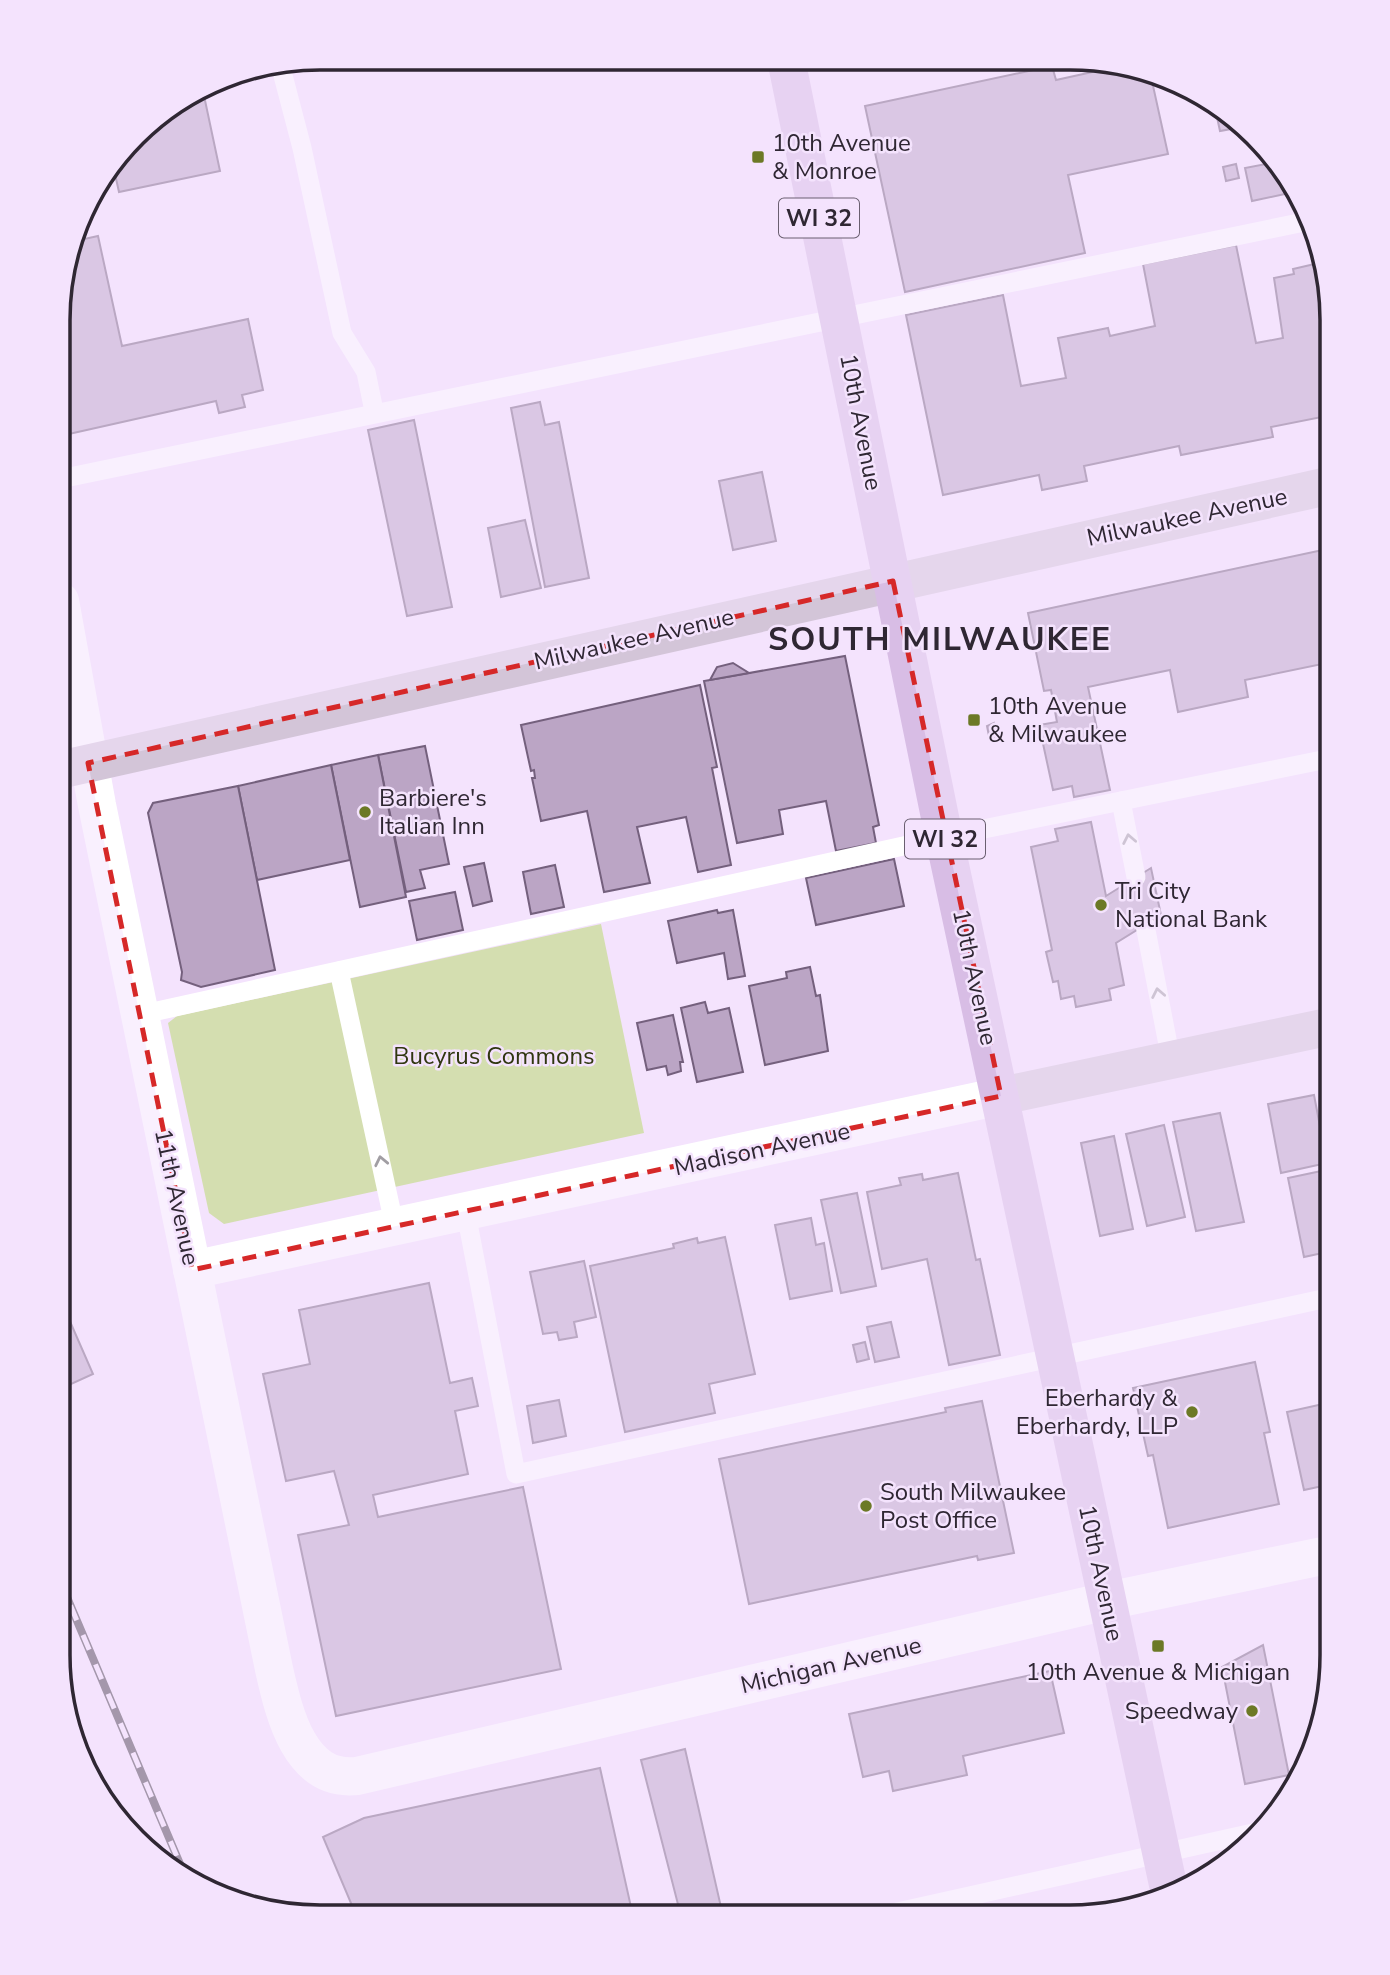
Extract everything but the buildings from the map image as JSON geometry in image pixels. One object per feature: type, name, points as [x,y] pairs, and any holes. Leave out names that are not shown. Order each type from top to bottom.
[{"type":"main road","name":"10th Avenue","points":[[792,70],[944,837],[1168,1885]]},
{"type":"street","name":"Milwaukee Avenue","points":[[74,766],[1320,488]]},
{"type":"street","name":"11th Avenue","points":[[70,719],[74,766],[139,1015],[282,1701],[303,1750],[311,1761],[332,1774]]},
{"type":"street","name":"Madison Avenue","points":[[192,1270],[1320,1029]]},
{"type":"street","name":"Michigan Avenue","points":[[332,1774],[357,1776],[1107,1601],[1320,1556]]},
{"type":"lane","points":[[282,73],[302,148],[342,333],[366,372],[374,411]]},
{"type":"lane","points":[[70,477],[374,411],[1300,223]]},
{"type":"lane","points":[[139,1015],[944,837],[1320,760]]},
{"type":"lane","points":[[1121,801],[1136,877]]},
{"type":"lane","points":[[1145,925],[1171,1060]]},
{"type":"lane","points":[[339,971],[395,1228]]},
{"type":"lane","points":[[466,1213],[516,1474],[1320,1300]]},
{"type":"lane","points":[[929,1905],[1244,1835]]},
{"type":"highlighted area","points":[[893,581],[1001,1096],[192,1270],[88,763]]},
{"type":"green space","name":"Bucyrus Commons","points":[[601,924],[644,1133],[224,1224],[209,1213],[168,1023],[177,1016]]},
{"type":"railway","points":[[70,1604],[179,1861]]},
{"type":"place","name":"10th Avenue & Monroe","points":[[758,157]]},
{"type":"place","name":"10th Avenue & Milwaukee","points":[[974,720]]},
{"type":"place","name":"Barbiere's Italian Inn","points":[[365,812]]},
{"type":"place","name":"Tri City National Bank","points":[[1101,905]]},
{"type":"place","name":"Eberhardy & Eberhardy, LLP","points":[[1192,1412]]},
{"type":"place","name":"South Milwaukee Post Office","points":[[866,1506]]},
{"type":"place","name":"10th Avenue & Michigan","points":[[1158,1646]]},
{"type":"place","name":"Speedway","points":[[1252,1711]]},
{"type":"district","name":"SOUTH MILWAUKEE","points":[[940,639]]}]
